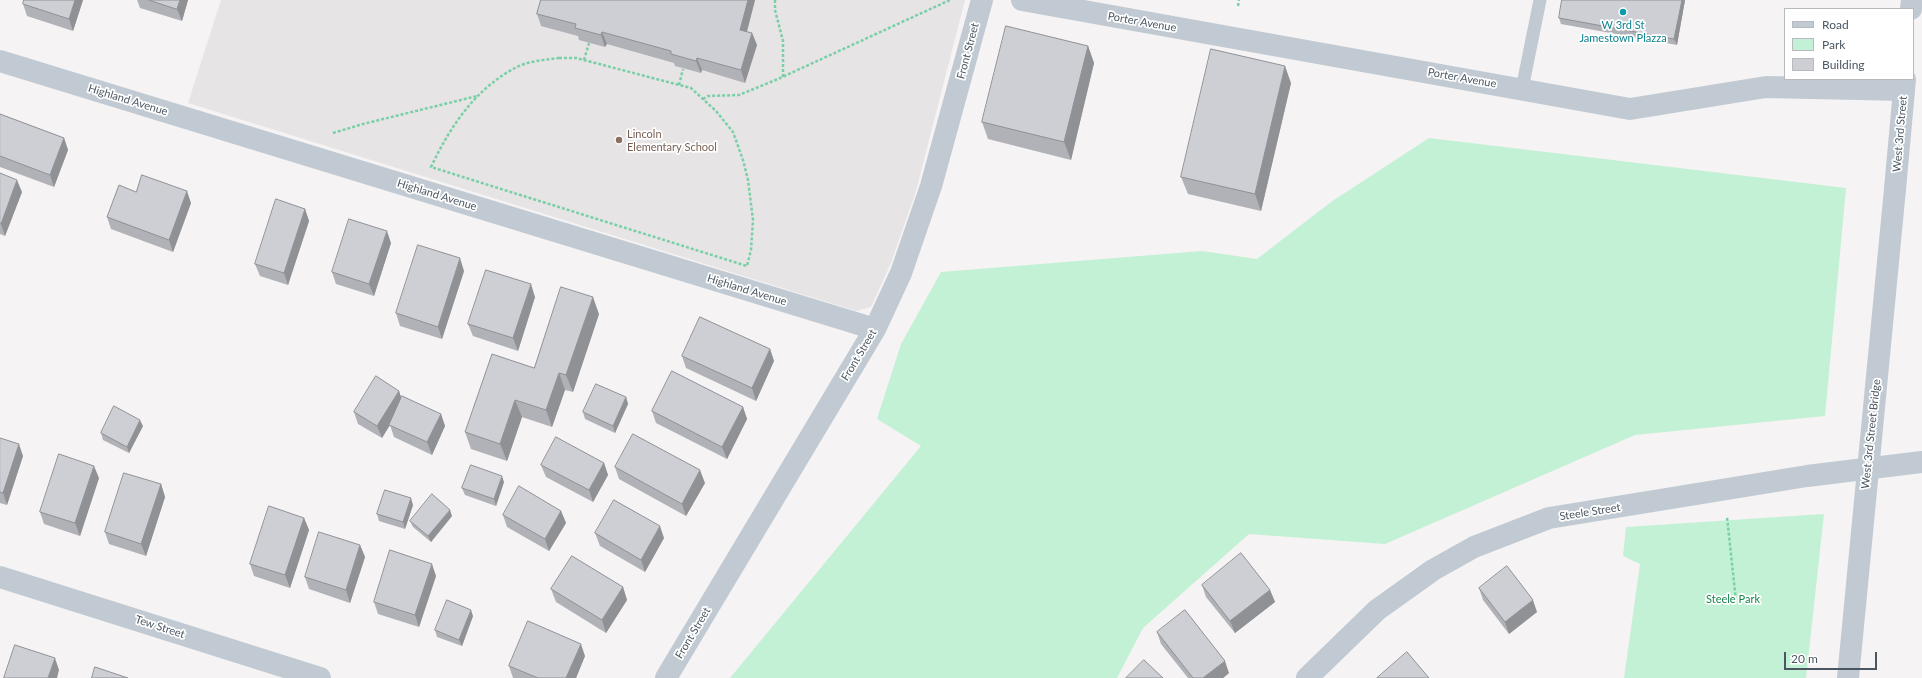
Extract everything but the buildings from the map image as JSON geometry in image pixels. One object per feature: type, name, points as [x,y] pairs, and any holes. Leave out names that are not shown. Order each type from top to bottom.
[{"type":"street","name":"Front Street","points":[[666,678],[875,330],[901,273],[928,193],[982,0]]},
{"type":"street","name":"Porter Avenue","points":[[1022,0],[1630,109],[1766,86],[1904,84]]},
{"type":"street","name":"Highland Avenue","points":[[0,61],[875,330]]},
{"type":"street","name":"West 3rd Street","points":[[1895,189],[1904,84]]},
{"type":"street","name":"West 3rd Street Bridge","points":[[1848,678],[1895,189]]},
{"type":"street","name":"Steele Street","points":[[1307,678],[1377,610],[1433,570],[1474,547],[1549,518],[1807,476],[1922,462]]},
{"type":"street","name":"Tew Street","points":[[0,577],[320,678]]},
{"type":"lane","points":[[1522,89],[1540,0]]},
{"type":"path","points":[[776,0],[775,10],[783,41],[783,77]]},
{"type":"path","points":[[704,99],[708,96],[739,95],[783,77],[950,0]]},
{"type":"path","points":[[1238,6],[1239,0]]},
{"type":"path","points":[[584,60],[589,42]]},
{"type":"path","points":[[559,58],[584,60],[679,85],[691,88],[704,99],[733,132],[743,160],[752,202],[753,220],[751,250],[747,266],[431,167],[450,131],[467,106],[486,87],[516,67],[559,58]]},
{"type":"path","points":[[679,85],[683,69]]},
{"type":"path","points":[[328,135],[363,124],[478,96]]},
{"type":"path","points":[[1722,604],[1736,601],[1727,517]]},
{"type":"shaded area","name":"Lincoln Elementary School","points":[[221,0],[965,0],[916,191],[891,263],[871,307],[856,311],[188,103]]},
{"type":"green space","points":[[1429,138],[1846,188],[1825,416],[1635,435],[1385,544],[1249,534],[1143,628],[1117,678],[730,678],[921,446],[877,419],[901,344],[941,272],[1202,251],[1257,259],[1331,202]]},
{"type":"green space","name":"Steele Park","points":[[1824,514],[1806,678],[1624,678],[1640,564],[1623,556],[1626,527]]},
{"type":"place","name":"W 3rd St Jamestown Plazza","points":[[1623,12]]},
{"type":"place","name":"Lincoln Elementary School","points":[[619,140]]}]
